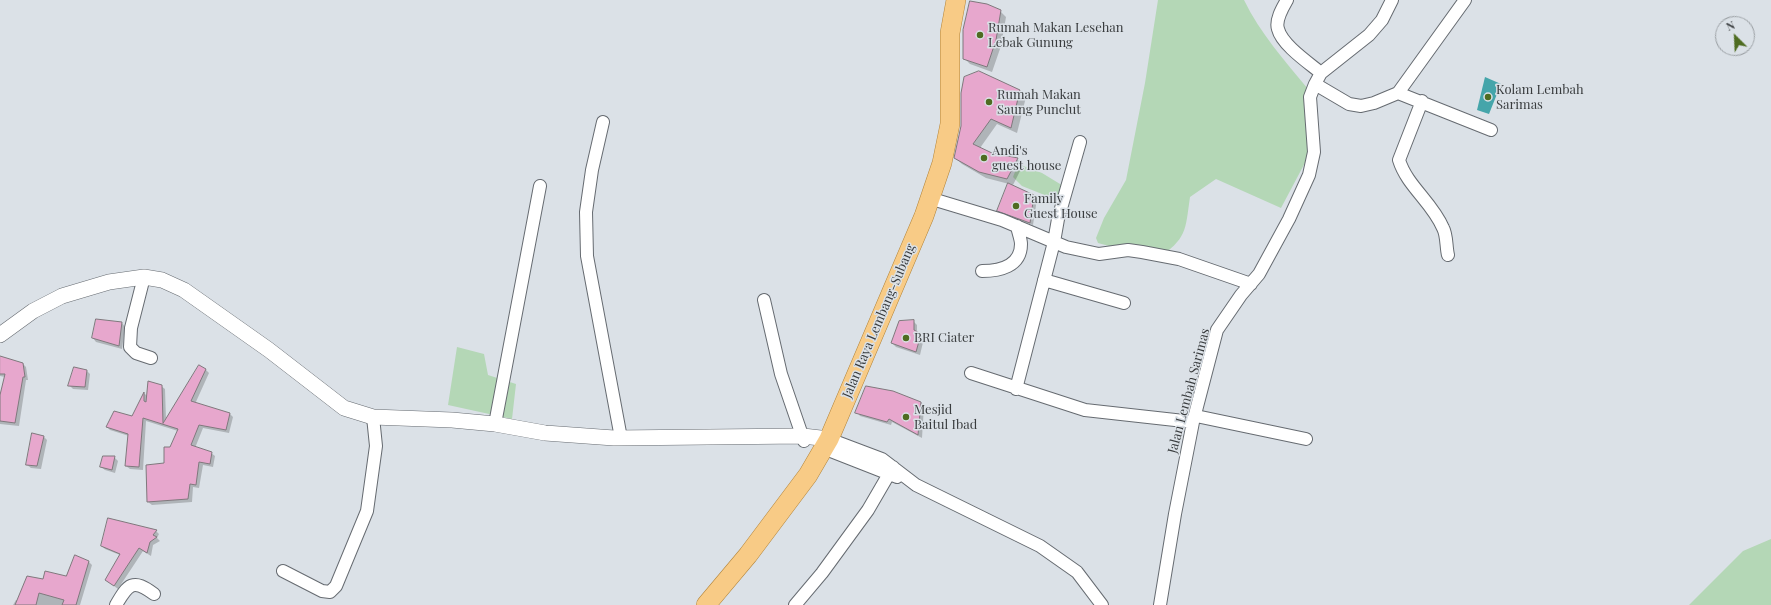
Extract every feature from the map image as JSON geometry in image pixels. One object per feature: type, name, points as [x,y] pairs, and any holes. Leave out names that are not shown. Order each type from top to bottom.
[{"type":"main road","name":"Jalan Raya Lembang-Subang","points":[[706,605],[748,555],[808,475],[826,444],[924,216],[942,163],[950,124],[950,33],[956,0]]},
{"type":"street","points":[[1287,0],[1277,21],[1277,28],[1290,46],[1321,73]]},
{"type":"street","name":"Jalan Lembah Sarimas","points":[[1160,605],[1175,514],[1194,419],[1217,330],[1259,274],[1309,175],[1314,152],[1310,97],[1315,84],[1321,73],[1369,35],[1382,20],[1392,0]]},
{"type":"street","points":[[1315,84],[1349,104],[1361,106],[1374,103],[1398,93],[1465,0]]},
{"type":"street","points":[[1398,93],[1422,101],[1491,130]]},
{"type":"street","points":[[1422,101],[1399,160],[1408,181],[1421,194],[1443,228],[1448,255]]},
{"type":"street","points":[[603,122],[592,170],[586,212],[587,256],[621,438]]},
{"type":"street","points":[[1016,389],[1054,242],[1058,219],[1080,142]]},
{"type":"street","points":[[495,424],[540,186]]},
{"type":"street","points":[[929,198],[965,208],[1017,226],[1066,247],[1099,254],[1128,250],[1179,259],[1251,284]]},
{"type":"street","points":[[982,271],[997,271],[1010,266],[1017,258],[1021,245],[1017,226]]},
{"type":"street","points":[[144,277],[131,328],[130,347],[136,353],[151,358]]},
{"type":"street","points":[[0,335],[33,311],[62,296],[109,282],[144,277],[162,280],[184,290],[269,350],[344,408],[373,417],[452,420],[495,424],[545,433],[621,438],[800,438],[882,459],[891,472],[1040,546],[1077,572],[1102,605]]},
{"type":"street","points":[[1044,280],[1124,303]]},
{"type":"street","points":[[764,300],[781,374],[800,438]]},
{"type":"street","points":[[971,373],[1016,389],[1085,410],[1194,419],[1306,438]]},
{"type":"street","points":[[283,571],[322,592],[330,592],[336,586],[367,510],[376,446],[373,417]]},
{"type":"street","points":[[795,605],[845,543],[868,510],[891,472]]},
{"type":"street","points":[[116,605],[132,584],[142,585],[154,594]]},
{"type":"green space","points":[[1158,0],[1244,0],[1265,35],[1308,89],[1307,159],[1281,208],[1216,179],[1190,197],[1183,233],[1167,252],[1157,259],[1098,243],[1096,238],[1104,218],[1126,180],[1145,83]]},
{"type":"green space","points":[[1018,164],[1042,173],[1065,187],[1057,200],[1022,186],[1013,177]]},
{"type":"green space","points":[[457,347],[484,354],[488,375],[516,384],[512,419],[448,405]]},
{"type":"green space","points":[[1771,539],[1771,605],[1689,605],[1743,551]]},
{"type":"water","name":"Kolam Lembah Sarimas","points":[[1485,77],[1501,84],[1489,114],[1477,110]]},
{"type":"building","name":"Rumah Makan Lesehan Lebak Gunung","points":[[970,1],[987,4],[1001,10],[996,40],[987,67],[963,59],[963,30]]},
{"type":"building","name":"Rumah Makan Saung Punclut","points":[[979,71],[1020,90],[1011,128],[991,119],[973,144],[992,153],[1018,158],[1007,179],[979,172],[954,158],[961,126],[961,93],[964,77]]},
{"type":"building","name":"Family Guest House","points":[[1008,183],[1034,195],[1030,223],[997,211]]},
{"type":"building","points":[[96,319],[122,322],[119,346],[92,338]]},
{"type":"building","name":"BRI Ciater","points":[[914,320],[914,330],[921,334],[916,352],[891,343],[899,321]]},
{"type":"building","points":[[0,356],[23,363],[25,377],[23,377],[15,423],[0,421],[0,395],[5,374],[0,374]]},
{"type":"building","points":[[199,365],[206,369],[191,401],[230,413],[226,430],[199,425],[191,445],[212,452],[210,464],[199,462],[196,485],[190,484],[188,499],[147,502],[146,465],[164,463],[164,447],[170,447],[178,429],[143,418],[139,467],[125,466],[128,434],[106,427],[114,411],[132,416],[144,392],[144,401],[146,402],[148,381],[162,385],[163,423]]},
{"type":"building","points":[[74,367],[87,370],[85,387],[68,386]]},
{"type":"building","points":[[866,386],[893,391],[921,402],[918,435],[889,419],[887,422],[855,413]]},
{"type":"building","points":[[32,433],[44,436],[37,466],[26,465]]},
{"type":"building","points":[[103,456],[115,456],[112,470],[100,467]]},
{"type":"building","points":[[108,518],[157,530],[153,535],[157,537],[150,542],[147,553],[139,548],[114,586],[105,580],[120,554],[101,546]]},
{"type":"building","points":[[75,555],[89,561],[76,605],[62,605],[64,600],[39,593],[36,605],[15,605],[27,576],[43,579],[45,571],[66,576]]},
{"type":"place","name":"Rumah Makan Lesehan Lebak Gunung","points":[[980,35]]},
{"type":"place","name":"Kolam Lembah Sarimas","points":[[1488,97]]},
{"type":"place","name":"Rumah Makan Saung Punclut","points":[[989,102]]},
{"type":"place","name":"Andi's guest house","points":[[984,158]]},
{"type":"place","name":"Family Guest House","points":[[1016,206]]},
{"type":"place","name":"BRI Ciater","points":[[906,338]]},
{"type":"place","name":"Mesjid Baitul Ibad","points":[[906,417]]}]
